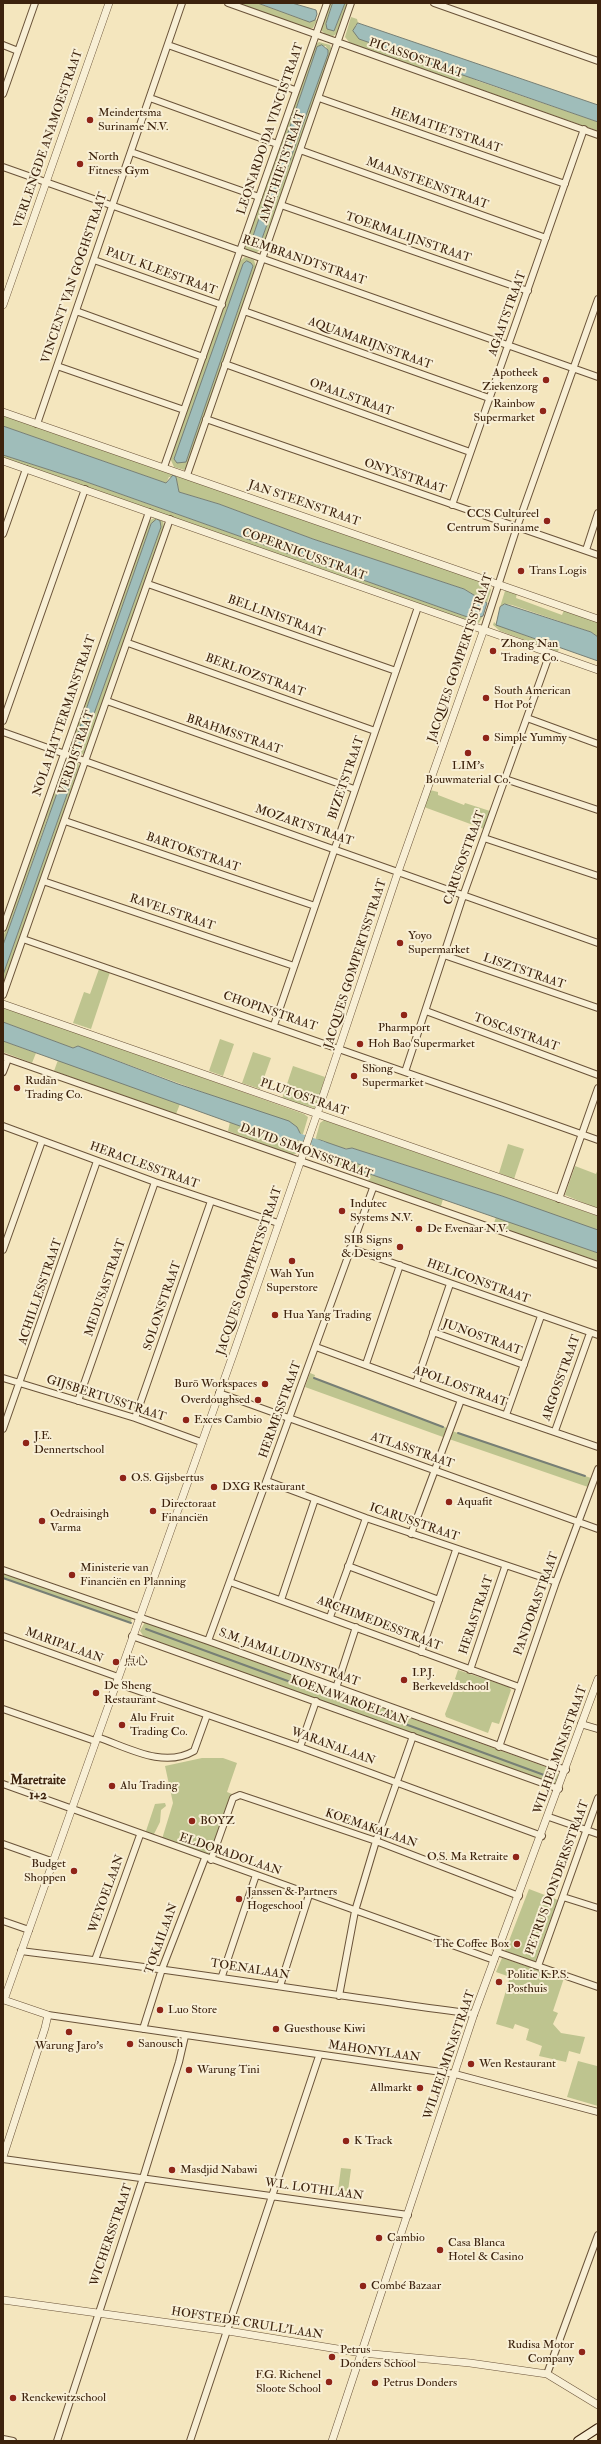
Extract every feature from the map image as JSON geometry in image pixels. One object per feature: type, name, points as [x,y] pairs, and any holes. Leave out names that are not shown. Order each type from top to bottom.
[{"type":"main road","points":[[578,2441],[598,2428]]},
{"type":"street","points":[[3,94],[36,3]]},
{"type":"street","name":"VERLENGDE ANAMOESTRAAT","points":[[3,305],[109,3]]},
{"type":"street","name":"VINCENT VAN GOGHSTRAAT","points":[[37,424],[182,3]]},
{"type":"street","name":"PICASSOSTRAAT","points":[[228,3],[598,134]]},
{"type":"street","name":"LEONARDO DA VINCISTRAAT","points":[[164,467],[222,305],[326,3]]},
{"type":"street","name":"AMETHIETSTRAAT","points":[[188,475],[206,419],[351,3]]},
{"type":"street","points":[[434,3],[598,61]]},
{"type":"street","points":[[3,45],[18,50]]},
{"type":"street","points":[[168,45],[295,90]]},
{"type":"street","points":[[150,98],[277,144]]},
{"type":"street","name":"HEMATIETSTRAAT","points":[[319,98],[565,184]]},
{"type":"street","name":"AGAATSTRAAT","points":[[452,505],[584,129]]},
{"type":"street","name":"MAANSTEENSTRAAT","points":[[300,150],[546,238]]},
{"type":"street","points":[[130,152],[259,197]]},
{"type":"street","name":"REMBRANDTSTRAAT","points":[[3,167],[45,183],[112,204],[598,377]]},
{"type":"street","name":"TOERMALIJNSTRAAT","points":[[281,205],[528,292]]},
{"type":"street","name":"PAUL KLEESTRAAT","points":[[94,260],[222,305]]},
{"type":"street","name":"JACQUES GOMPERTSSTRAAT","points":[[3,2000],[54,1862],[139,1616],[317,1114],[398,872],[485,627],[517,527],[598,299]]},
{"type":"street","points":[[76,311],[203,357]]},
{"type":"street","name":"AQUAMARIJNSTRAAT","points":[[244,311],[489,398]]},
{"type":"street","name":"OPAALSTRAAT","points":[[225,364],[470,452]]},
{"type":"street","points":[[57,366],[184,410]]},
{"type":"street","name":"JAN STEENSTRAAT","points":[[3,412],[188,475],[499,586],[598,619]]},
{"type":"street","name":"ONYXSTRAAT","points":[[206,419],[598,555]]},
{"type":"street","name":"COPERNICUSSTRAAT","points":[[3,461],[418,607],[485,627],[598,670]]},
{"type":"street","points":[[3,534],[26,469]]},
{"type":"street","points":[[3,721],[85,489]]},
{"type":"street","name":"NOLA HATTERMANSTRAAT","points":[[3,928],[149,512]]},
{"type":"street","points":[[586,550],[598,513]]},
{"type":"street","name":"VERDISTRAAT","points":[[3,994],[128,643],[170,519]]},
{"type":"street","name":"BELLINISTRAAT","points":[[148,584],[396,671]]},
{"type":"street","name":"BIZETSTRAAT","points":[[274,1025],[354,789],[418,607]]},
{"type":"street","name":"BERLIOZSTRAAT","points":[[128,643],[375,731]]},
{"type":"street","name":"CARUSOSTRAAT","points":[[405,1072],[463,896],[550,653]]},
{"type":"street","name":"BRAHMSSTRAAT","points":[[107,702],[354,789]]},
{"type":"street","points":[[527,718],[598,744]]},
{"type":"street","name":"MOZARTSTRAAT","points":[[3,732],[335,848],[463,896],[598,942]]},
{"type":"street","points":[[505,779],[598,810]]},
{"type":"street","name":"BARTOKSTRAAT","points":[[65,821],[315,906]]},
{"type":"street","points":[[484,838],[598,876]]},
{"type":"street","name":"RAVELSTRAAT","points":[[44,881],[294,966]]},
{"type":"street","name":"CHOPINSTRAAT","points":[[23,939],[274,1025],[339,1050],[598,1140]]},
{"type":"street","name":"LISZTSTRAAT","points":[[444,955],[598,1008]]},
{"type":"street","name":"PLUTOSTRAAT","points":[[3,1004],[598,1212]]},
{"type":"street","name":"TOSCASTRAAT","points":[[426,1011],[598,1075]]},
{"type":"street","points":[[3,1072],[6,1058]]},
{"type":"street","name":"DAVID SIMONSSTRAAT","points":[[6,1058],[301,1157],[373,1188],[598,1265]]},
{"type":"street","points":[[559,1198],[598,1088]]},
{"type":"street","name":"HERACLESSTRAAT","points":[[3,1126],[155,1182],[278,1224]]},
{"type":"street","points":[[3,1250],[42,1141]]},
{"type":"street","name":"ACHILLESSTRAAT","points":[[3,1429],[97,1161]]},
{"type":"street","name":"MEDUSASTRAAT","points":[[78,1401],[155,1182]]},
{"type":"street","name":"HERMESSTRAAT","points":[[208,1641],[373,1188]]},
{"type":"street","name":"SOLONSTRAAT","points":[[135,1418],[211,1201]]},
{"type":"street","name":"HELICONSTRAAT","points":[[350,1248],[598,1335]]},
{"type":"street","points":[[366,1364],[400,1265]]},
{"type":"street","points":[[416,1383],[450,1284]]},
{"type":"street","points":[[506,1415],[541,1316]]},
{"type":"street","name":"JUNOSTRAAT","points":[[433,1332],[524,1365]]},
{"type":"street","name":"ARGOSSTRAAT","points":[[555,1431],[590,1333]]},
{"type":"street","name":"APOLLOSTRAAT","points":[[316,1347],[461,1400],[598,1447]]},
{"type":"street","name":"GIJSBERTUSSTRAAT","points":[[3,1378],[135,1418],[201,1442]]},
{"type":"street","name":"ATLASSTRAAT","points":[[219,1393],[289,1420],[598,1529]]},
{"type":"street","points":[[412,1534],[433,1471],[461,1400]]},
{"type":"street","name":"PANDORASTRAAT","points":[[498,1747],[556,1582],[598,1469]]},
{"type":"street","name":"ICARUSSTRAAT","points":[[267,1481],[456,1550],[556,1582]]},
{"type":"street","points":[[281,1600],[315,1499]]},
{"type":"street","points":[[330,1617],[366,1518]]},
{"type":"street","points":[[421,1652],[456,1550]]},
{"type":"street","points":[[348,1566],[439,1600]]},
{"type":"street","name":"HERASTRAAT","points":[[470,1670],[505,1566]]},
{"type":"street","name":"S.M. JAMALUDINSTRAAT","points":[[3,1570],[139,1616],[498,1747],[566,1770]]},
{"type":"street","name":"ARCHIMEDESSTRAAT","points":[[230,1582],[520,1687]]},
{"type":"street","points":[[336,1688],[356,1627]]},
{"type":"street","name":"MARIPALAAN","points":[[3,1636],[117,1680]]},
{"type":"street","name":"KOENAWAROELAAN","points":[[132,1636],[559,1789]]},
{"type":"street","name":"WILHELMINASTRAAT","points":[[332,2441],[474,2014],[542,1836],[598,1679]]},
{"type":"street","name":"WARANALAAN","points":[[117,1680],[207,1715],[397,1782],[542,1836]]},
{"type":"street","points":[[300,1747],[316,1701]]},
{"type":"street","points":[[3,1709],[155,1757],[169,1759],[194,1751],[207,1715]]},
{"type":"street","points":[[581,1724],[598,1730]]},
{"type":"street","points":[[339,1996],[355,1911],[376,1841],[414,1736]]},
{"type":"street","name":"ELDORADOLAAN","points":[[3,1784],[72,1808],[204,1858],[256,1875],[494,1960]]},
{"type":"street","name":"KOEMAKALAAN","points":[[212,1860],[233,1798],[238,1795],[376,1841],[519,1896]]},
{"type":"street","name":"PETRUS DONDERSSTRAAT","points":[[538,1966],[598,1798]]},
{"type":"street","points":[[549,1817],[598,1834]]},
{"type":"street","name":"WEYOELAAN","points":[[95,1960],[140,1835]]},
{"type":"street","points":[[3,1844],[54,1862]]},
{"type":"street","name":"TOKAILAAN","points":[[143,2029],[162,1969],[204,1858]]},
{"type":"street","points":[[222,1976],[256,1875]]},
{"type":"street","points":[[280,1986],[309,1895]]},
{"type":"street","points":[[563,1897],[598,1908]]},
{"type":"street","points":[[3,1921],[29,1930]]},
{"type":"street","name":"TOENALAAN","points":[[21,1951],[222,1976],[339,1996],[474,2014]]},
{"type":"street","points":[[497,1952],[598,1987]]},
{"type":"street","name":"MAHONYLAAN","points":[[3,2000],[48,2015],[319,2056],[455,2074],[598,2112]]},
{"type":"street","points":[[3,2158],[48,2015]]},
{"type":"street","name":"WICHERSSTRAAT","points":[[57,2441],[97,2314],[143,2178],[179,2062],[185,2036]]},
{"type":"street","points":[[190,2441],[274,2196],[319,2056]]},
{"type":"street","name":"W.L. LOTHLAAN","points":[[3,2158],[408,2215]]},
{"type":"street","points":[[547,2374],[598,2235]]},
{"type":"street","name":"HOFSTEDE CRULL'LAAN","points":[[3,2300],[228,2331],[362,2353],[470,2363],[547,2374],[598,2405]]},
{"type":"street","points":[[3,2439],[13,2441]]},
{"type":"green space","points":[[238,3],[258,3],[305,20],[317,20],[313,28],[306,29]]},
{"type":"green space","points":[[329,3],[333,3],[326,24],[334,31],[345,3],[348,3],[338,33],[333,36],[326,35],[321,30]]},
{"type":"green space","points":[[351,17],[357,19],[358,23],[355,26],[478,81],[598,122],[598,131],[350,43],[345,37]]},
{"type":"green space","points":[[319,42],[330,45],[332,51],[262,248],[256,253],[246,250],[245,245],[315,45]],"holes":[[[326,46],[328,54],[259,247],[251,242],[317,47]]]},
{"type":"green space","points":[[245,257],[254,260],[256,267],[189,465],[184,470],[174,467],[170,458],[240,261]],"holes":[[[251,263],[253,266],[186,462],[175,459],[243,264]]]},
{"type":"green space","points":[[3,414],[487,583],[491,590],[487,603],[464,589],[313,539],[219,504],[179,492],[176,477],[169,477],[166,483],[3,426]]},
{"type":"green space","points":[[3,455],[81,480],[473,619],[483,616],[479,623],[473,622],[418,604],[3,458]]},
{"type":"green space","points":[[154,518],[163,520],[164,528],[86,752],[78,757],[71,754],[68,749],[149,521]],"holes":[[[157,520],[160,521],[161,527],[81,750],[78,753],[74,751],[73,747],[151,524]]]},
{"type":"green space","points":[[511,590],[517,593],[516,598],[562,615],[564,610],[598,622],[598,637],[591,632],[512,605],[505,604],[500,607],[505,591]]},
{"type":"green space","points":[[494,622],[497,625],[559,648],[558,652],[500,631],[493,625]]},
{"type":"green space","points":[[69,760],[78,763],[80,768],[3,988],[3,975],[76,769],[48,817],[3,945],[3,937],[64,764]]},
{"type":"green space","points":[[430,790],[438,792],[438,795],[464,805],[465,803],[490,811],[484,829],[424,807]]},
{"type":"green space","points":[[99,969],[110,972],[91,1029],[73,1023],[84,992],[90,994]]},
{"type":"green space","points":[[3,1006],[304,1114],[308,1117],[303,1134],[301,1135],[297,1127],[78,1046],[73,1048],[3,1022]]},
{"type":"green space","points":[[220,1039],[234,1044],[223,1076],[209,1071]]},
{"type":"green space","points":[[3,1041],[36,1053],[32,1063],[3,1052]]},
{"type":"green space","points":[[253,1052],[271,1058],[260,1089],[242,1083]]},
{"type":"green space","points":[[58,1060],[180,1104],[176,1114],[54,1071]]},
{"type":"green space","points":[[293,1066],[325,1077],[317,1106],[314,1108],[282,1099]]},
{"type":"green space","points":[[324,1120],[598,1216],[598,1231],[502,1196],[352,1148],[343,1148],[320,1141],[315,1141],[320,1123]]},
{"type":"green space","points":[[230,1122],[290,1144],[296,1144],[299,1141],[296,1154],[290,1154],[228,1131]]},
{"type":"green space","points":[[508,1144],[524,1149],[514,1179],[499,1173]]},
{"type":"green space","points":[[312,1148],[361,1165],[364,1172],[443,1199],[441,1206],[369,1182],[367,1176],[310,1155]]},
{"type":"green space","points":[[575,1166],[596,1174],[598,1169],[598,1209],[565,1195]]},
{"type":"green space","points":[[496,1217],[598,1253],[598,1261],[513,1233],[494,1223]]},
{"type":"green space","points":[[310,1373],[315,1375],[314,1378],[447,1428],[443,1437],[305,1387]]},
{"type":"green space","points":[[452,1431],[591,1478],[588,1487],[449,1439]]},
{"type":"green space","points":[[3,1572],[132,1615],[131,1623],[3,1578]]},
{"type":"green space","points":[[145,1622],[554,1770],[559,1776],[557,1783],[554,1784],[545,1782],[144,1637],[140,1631]]},
{"type":"green space","points":[[458,1670],[509,1687],[511,1690],[499,1724],[492,1722],[488,1733],[446,1717],[445,1714],[458,1681],[455,1679]]},
{"type":"green space","points":[[202,1758],[223,1758],[237,1763],[227,1792],[232,1794],[209,1856],[162,1839],[173,1803],[165,1766]]},
{"type":"green space","points":[[165,1803],[166,1806],[161,1810],[160,1822],[153,1836],[145,1834],[155,1804]]},
{"type":"green space","points":[[529,1889],[558,1900],[535,1962],[505,1951]]},
{"type":"green space","points":[[502,1958],[564,1978],[553,2011],[558,2013],[553,2024],[561,2033],[585,2037],[580,2054],[569,2051],[566,2062],[539,2056],[542,2046],[526,2040],[529,2029],[515,2024],[513,2029],[496,2024],[510,1977],[496,1972]]},
{"type":"green space","points":[[578,2061],[597,2066],[598,2062],[598,2106],[567,2097]]},
{"type":"green space","points":[[341,2168],[351,2169],[348,2191],[338,2190]]},
{"type":"water","points":[[258,3],[292,3],[316,10],[317,14],[315,20],[310,22]]},
{"type":"water","points":[[333,3],[345,3],[334,31],[327,29],[326,24]]},
{"type":"water","points":[[358,23],[598,105],[598,122],[359,39],[353,31]]},
{"type":"water","points":[[322,45],[328,50],[328,54],[259,247],[257,249],[251,247],[251,242],[317,47]]},
{"type":"water","points":[[247,261],[253,266],[186,462],[177,463],[174,459],[243,264]]},
{"type":"water","points":[[3,426],[166,483],[173,475],[176,477],[179,492],[219,504],[313,539],[464,589],[487,603],[483,616],[473,619],[81,480],[3,455]]},
{"type":"water","points":[[157,519],[160,521],[161,527],[81,750],[78,753],[74,751],[73,747],[151,524]]},
{"type":"water","points":[[505,604],[591,632],[598,637],[598,661],[496,625],[500,607]]},
{"type":"water","points":[[71,762],[75,764],[76,769],[3,975],[3,945],[67,765]]},
{"type":"water","points":[[3,1022],[73,1048],[78,1046],[178,1084],[289,1121],[297,1127],[301,1135],[296,1144],[290,1144],[3,1041]]},
{"type":"water","points":[[320,1140],[346,1149],[352,1148],[502,1196],[598,1230],[598,1253],[364,1172],[361,1165],[312,1148],[315,1141]]},
{"type":"waterway","points":[[291,1134],[323,1145]]},
{"type":"waterway","points":[[314,1378],[443,1427]]},
{"type":"waterway","points":[[458,1433],[585,1476]]},
{"type":"waterway","points":[[3,1578],[131,1623]]},
{"type":"waterway","points":[[146,1629],[555,1779]]},
{"type":"place","name":"Meindertsma Suriname N.V.","points":[[90,120]]},
{"type":"place","name":"North Fitness Gym","points":[[80,164]]},
{"type":"place","name":"Apotheek Ziekenzorg","points":[[546,380]]},
{"type":"place","name":"Rainbow Supermarket","points":[[543,411]]},
{"type":"place","name":"CCS Cultureel Centrum Suriname","points":[[547,521]]},
{"type":"place","name":"Trans Logis","points":[[521,571]]},
{"type":"place","name":"Zhong Nan Trading Co.","points":[[493,651]]},
{"type":"place","name":"South American Hot Pot","points":[[486,698]]},
{"type":"place","name":"Simple Yummy","points":[[486,738]]},
{"type":"place","name":"LIM's Bouwmaterial Co.","points":[[468,753]]},
{"type":"place","name":"Yoyo Supermarket","points":[[400,943]]},
{"type":"place","name":"Pharmport","points":[[404,1015]]},
{"type":"place","name":"Hoh Bao Supermarket","points":[[360,1044]]},
{"type":"place","name":"Shong Supermarket","points":[[354,1076]]},
{"type":"place","name":"Rudan Trading Co.","points":[[17,1088]]},
{"type":"place","name":"Indutec Systems N.V.","points":[[342,1211]]},
{"type":"place","name":"De Evenaar N.V.","points":[[419,1229]]},
{"type":"place","name":"SIB Signs & Designs","points":[[400,1247]]},
{"type":"place","name":"Wah Yun Superstore","points":[[292,1261]]},
{"type":"place","name":"Hua Yang Trading","points":[[275,1315]]},
{"type":"place","name":"Burō Workspaces","points":[[265,1384]]},
{"type":"place","name":"Overdoughsed","points":[[258,1400]]},
{"type":"place","name":"Exces Cambio","points":[[186,1420]]},
{"type":"place","name":"J.E. Dennertschool","points":[[26,1443]]},
{"type":"place","name":"O.S. Gijsbertus","points":[[123,1478]]},
{"type":"place","name":"DXG Restaurant","points":[[214,1487]]},
{"type":"place","name":"Aquafit","points":[[449,1502]]},
{"type":"place","name":"Directoraat Financiën","points":[[153,1511]]},
{"type":"place","name":"Oedraisingh Varma","points":[[42,1521]]},
{"type":"place","name":"Ministerie van Financiën en Planning","points":[[72,1575]]},
{"type":"place","name":"点心","points":[[116,1662]]},
{"type":"place","name":"I.P.J. Berkeveldschool","points":[[404,1680]]},
{"type":"place","name":"De Sheng Restaurant","points":[[96,1693]]},
{"type":"place","name":"Alu Fruit Trading Co.","points":[[122,1725]]},
{"type":"place","name":"Alu Trading","points":[[112,1786]]},
{"type":"place","name":"BOYZ","points":[[192,1821]]},
{"type":"place","name":"O.S. Ma Retraite","points":[[516,1857]]},
{"type":"place","name":"Budget Shoppen","points":[[74,1871]]},
{"type":"place","name":"Janssen & Partners Hogeschool","points":[[239,1899]]},
{"type":"place","name":"The Coffee Box","points":[[517,1944]]},
{"type":"place","name":"Politie K.P.S. Posthuis","points":[[499,1982]]},
{"type":"place","name":"Luo Store","points":[[160,2010]]},
{"type":"place","name":"Guesthouse Kiwi","points":[[276,2029]]},
{"type":"place","name":"Warung Jaro's","points":[[69,2032]]},
{"type":"place","name":"Sanousch","points":[[130,2044]]},
{"type":"place","name":"Wen Restaurant","points":[[471,2064]]},
{"type":"place","name":"Warung Tini","points":[[189,2070]]},
{"type":"place","name":"Allmarkt","points":[[420,2088]]},
{"type":"place","name":"K Track","points":[[346,2141]]},
{"type":"place","name":"Masdjid Nabawi","points":[[172,2170]]},
{"type":"place","name":"Cambio","points":[[379,2238]]},
{"type":"place","name":"Casa Blanca Hotel & Casino","points":[[440,2250]]},
{"type":"place","name":"Combé Bazaar","points":[[363,2286]]},
{"type":"place","name":"Rudisa Motor Company","points":[[582,2352]]},
{"type":"place","name":"Petrus Donders School","points":[[332,2357]]},
{"type":"place","name":"F.G. Richenel Sloote School","points":[[329,2382]]},
{"type":"place","name":"Petrus Donders","points":[[375,2383]]},
{"type":"place","name":"Renckewitzschool","points":[[13,2398]]},
{"type":"district","name":"Maretraite 1+2","points":[[38,1788]]}]
